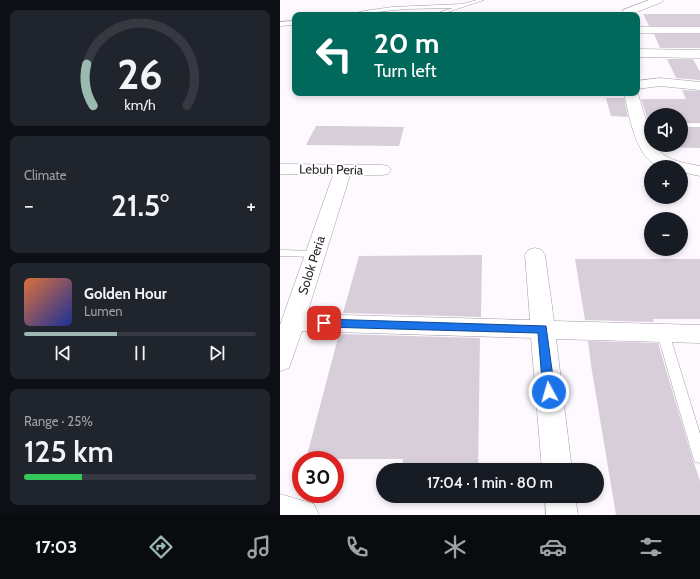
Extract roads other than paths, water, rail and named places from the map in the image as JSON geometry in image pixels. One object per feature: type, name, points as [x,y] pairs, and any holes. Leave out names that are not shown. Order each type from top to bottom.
[{"type":"street","points":[[627,12],[658,0]]},
{"type":"street","points":[[640,30],[700,30]]},
{"type":"street","points":[[640,50],[700,54]]},
{"type":"street","points":[[640,63],[643,83],[700,86]]},
{"type":"street","points":[[632,96],[644,122]]},
{"type":"street","points":[[651,152],[665,162],[700,171]]},
{"type":"street","name":"Lebuh Peria","points":[[280,169],[382,170]]},
{"type":"street","name":"Solok Peria","points":[[280,361],[288,327],[315,254],[343,170]]},
{"type":"street","points":[[535,255],[556,463]]},
{"type":"street","points":[[288,327],[543,329],[700,334]]},
{"type":"street","points":[[561,503],[562,515]]},
{"type":"street","points":[[280,509],[303,515]]},
{"type":"lane","points":[[444,12],[482,0]]},
{"type":"lane","points":[[365,12],[414,6],[463,6]]},
{"type":"lane","points":[[280,24],[292,23]]},
{"type":"lane","points":[[688,125],[700,125]]},
{"type":"lane","points":[[280,253],[315,254]]},
{"type":"lane","points":[[663,333],[700,457]]}]
